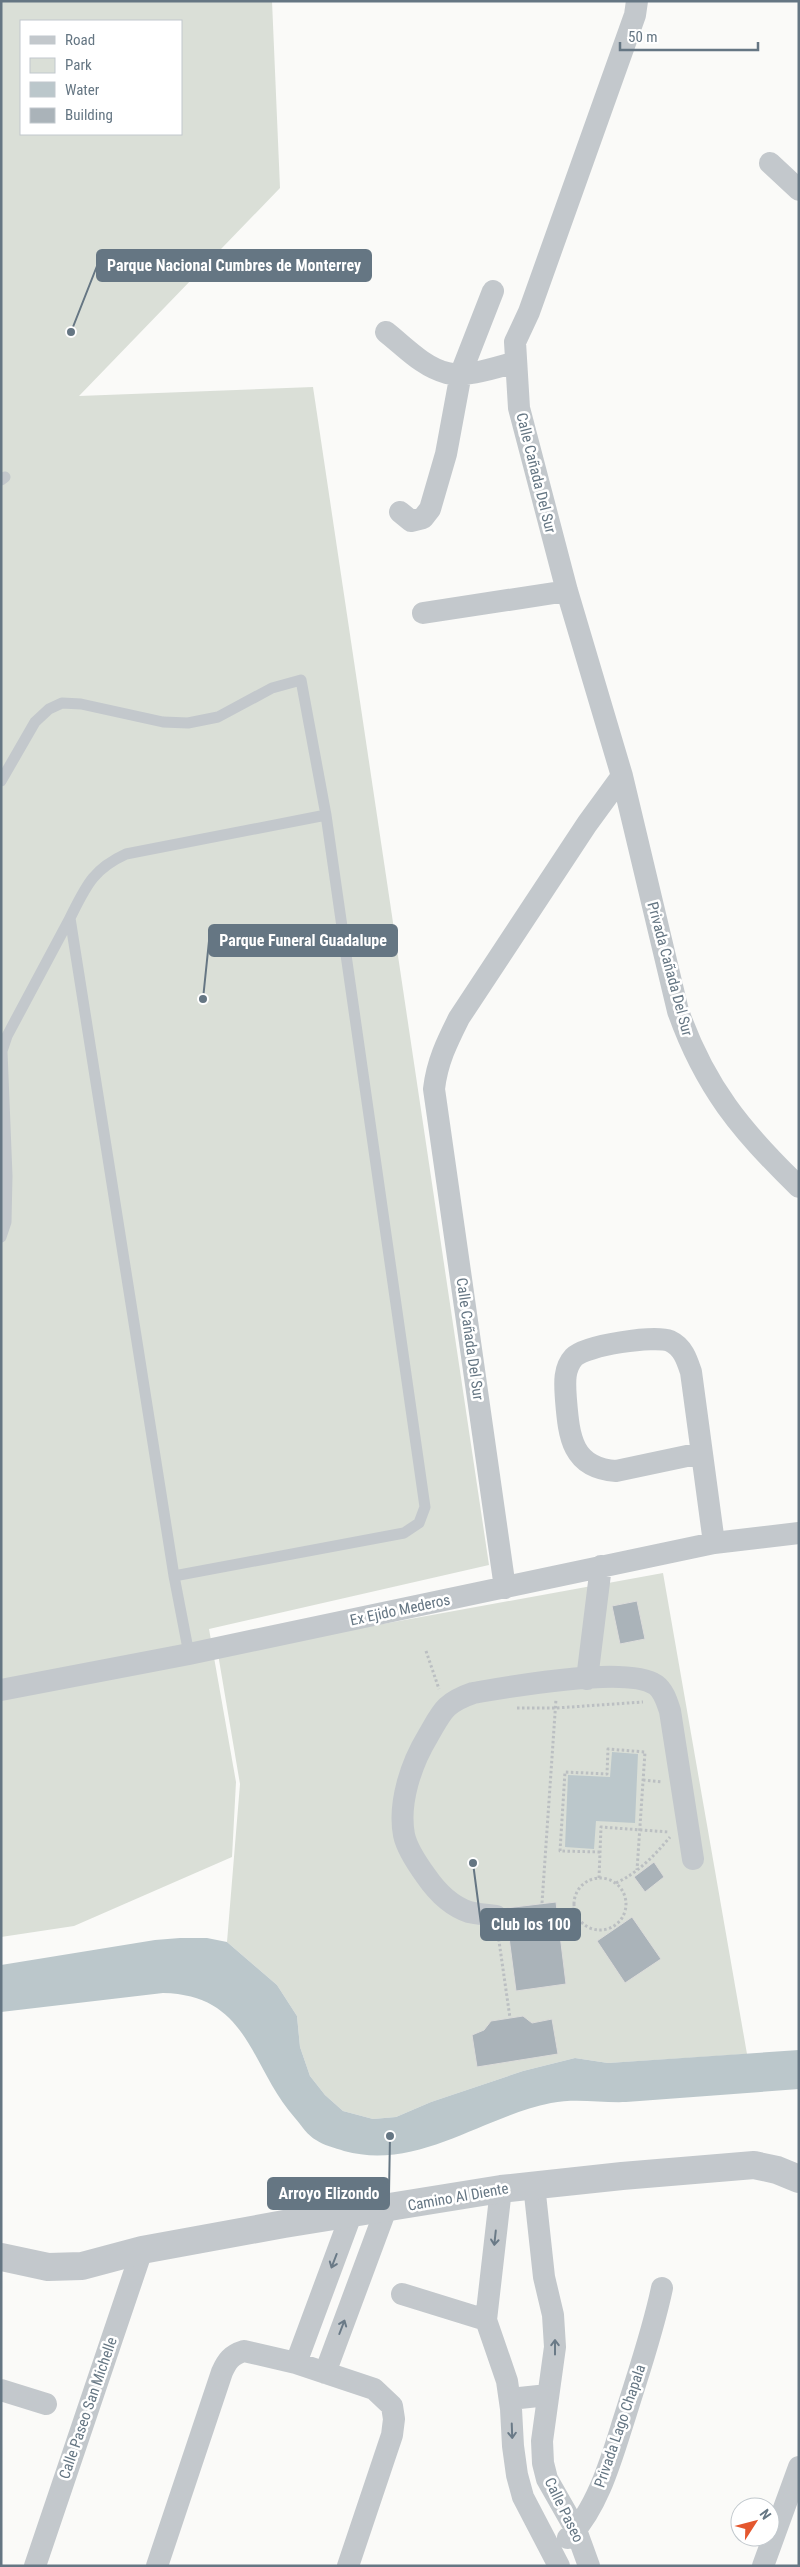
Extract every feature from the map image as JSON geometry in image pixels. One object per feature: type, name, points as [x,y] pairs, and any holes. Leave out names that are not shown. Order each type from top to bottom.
[{"type":"street","name":"Calle Cañada Del Sur","points":[[505,1588],[434,1089],[437,1068],[459,1018],[587,824],[622,776],[567,591],[526,442],[519,408],[515,342],[529,312],[566,210],[635,15],[636,1]]},
{"type":"street","points":[[770,163],[799,190]]},
{"type":"street","points":[[400,512],[411,520],[423,518],[430,509],[446,454],[460,373],[493,292]]},
{"type":"street","points":[[386,332],[423,362],[448,374],[476,372],[516,362]]},
{"type":"street","points":[[423,613],[567,591]]},
{"type":"street","name":"Privada Cañada Del Sur","points":[[622,776],[678,1011],[689,1043],[709,1081],[750,1139],[799,1186]]},
{"type":"street","points":[[701,1453],[616,1471],[603,1470],[585,1460],[577,1452],[568,1432],[566,1374],[575,1356],[588,1349],[644,1340],[669,1341],[682,1351],[691,1372],[714,1544]]},
{"type":"street","name":"Ex Ejido Mederos","points":[[1,1690],[189,1654],[601,1566],[714,1544],[799,1533]]},
{"type":"street","points":[[587,1679],[601,1566]]},
{"type":"street","points":[[496,1916],[470,1912],[450,1902],[422,1871],[404,1836],[404,1800],[418,1752],[445,1707],[458,1699],[473,1694],[558,1681],[587,1679],[626,1678],[646,1680],[657,1686],[666,1698],[674,1733],[693,1859]]},
{"type":"street","name":"Camino Al Diente","points":[[1,2257],[25,2263],[67,2268],[82,2266],[142,2250],[284,2224],[352,2215],[500,2189],[534,2185],[754,2165],[777,2170],[799,2179]]},
{"type":"street","name":"Calle Paseo","points":[[534,2185],[544,2276],[553,2315],[554,2364],[542,2441],[544,2463],[548,2480],[576,2530],[589,2566]]},
{"type":"street","points":[[500,2189],[486,2320],[507,2381],[517,2475],[523,2497],[556,2559]]},
{"type":"street","points":[[324,2373],[386,2209]]},
{"type":"street","points":[[296,2364],[352,2215]]},
{"type":"street","name":"Calle Paseo San Michelle","points":[[35,2566],[142,2250]]},
{"type":"street","name":"Privada Lago Chapala","points":[[556,2559],[576,2530],[607,2470],[654,2327],[662,2288]]},
{"type":"street","points":[[402,2294],[486,2320]]},
{"type":"street","points":[[157,2566],[222,2372],[228,2360],[236,2354],[252,2352],[374,2389],[392,2406],[394,2419],[392,2436],[348,2566]]},
{"type":"street","points":[[1,2390],[46,2404]]},
{"type":"street","points":[[510,2399],[548,2395]]},
{"type":"street","points":[[763,2566],[799,2467]]},
{"type":"lane","points":[[1,780],[35,722],[49,709],[62,703],[82,704],[163,722],[188,723],[218,718],[272,688],[301,680],[326,815],[425,1507],[423,1517],[419,1523],[404,1533],[174,1576]]},
{"type":"lane","points":[[1,1237],[6,1222],[7,1186],[2,1050],[7,1036],[86,884],[96,871],[110,861],[126,854],[326,815]]},
{"type":"lane","points":[[70,918],[174,1576],[189,1654]]},
{"type":"path","points":[[426,1650],[445,1707]]},
{"type":"path","points":[[542,1904],[558,1681]]},
{"type":"path","points":[[510,1708],[556,1708],[651,1702]]},
{"type":"path","points":[[600,1852],[560,1851],[565,1772],[607,1774],[608,1749],[644,1752],[637,1871]]},
{"type":"path","points":[[643,1780],[665,1782]]},
{"type":"path","points":[[599,1878],[601,1827],[674,1832],[651,1859],[637,1871],[616,1883]]},
{"type":"path","points":[[599,1878],[616,1883],[625,1897],[626,1906],[624,1914],[614,1926],[598,1930],[590,1928],[578,1917],[575,1909],[574,1900],[583,1884],[599,1878]]},
{"type":"path","points":[[557,1911],[575,1909]]},
{"type":"path","points":[[496,1916],[510,2018]]},
{"type":"green space","points":[[1,1],[272,1],[280,188],[79,396],[313,387],[489,1565],[209,1629],[236,1782],[232,1857],[74,1926],[1,1937]]},
{"type":"green space","points":[[663,1573],[747,2054],[608,2063],[575,2058],[523,2071],[431,2102],[396,2117],[373,2119],[343,2111],[325,2095],[310,2076],[300,2047],[297,2016],[277,1985],[227,1942],[240,1784],[218,1654]]},
{"type":"water","points":[[612,1752],[638,1754],[635,1823],[596,1821],[594,1849],[565,1847],[568,1775],[610,1777]]},
{"type":"water","points":[[207,1938],[227,1942],[277,1985],[297,2016],[300,2047],[310,2076],[325,2095],[343,2111],[373,2119],[396,2117],[431,2102],[523,2071],[575,2058],[608,2063],[799,2050],[799,2089],[626,2102],[579,2101],[551,2103],[525,2110],[424,2148],[398,2154],[371,2155],[333,2148],[310,2136],[280,2098],[244,2037],[231,2020],[214,2006],[192,1997],[163,1993],[1,2012],[1,1965],[155,1940]]},
{"type":"building","points":[[637,1601],[645,1639],[620,1644],[612,1606]]},
{"type":"building","points":[[654,1862],[664,1877],[645,1892],[634,1877]]},
{"type":"building","points":[[556,1902],[566,1984],[516,1991],[507,1922],[509,1917],[506,1908]]},
{"type":"building","points":[[632,1917],[661,1959],[625,1983],[597,1941]]},
{"type":"building","points":[[523,2016],[532,2023],[552,2019],[558,2054],[477,2067],[472,2035],[484,2030],[491,2021]]},
{"type":"place","name":"Parque Nacional Cumbres de Monterrey","points":[[71,332]]},
{"type":"place","name":"Parque Funeral Guadalupe","points":[[203,999]]},
{"type":"place","name":"Club los 100","points":[[473,1863]]},
{"type":"place","name":"Arroyo Elizondo","points":[[390,2136]]}]
